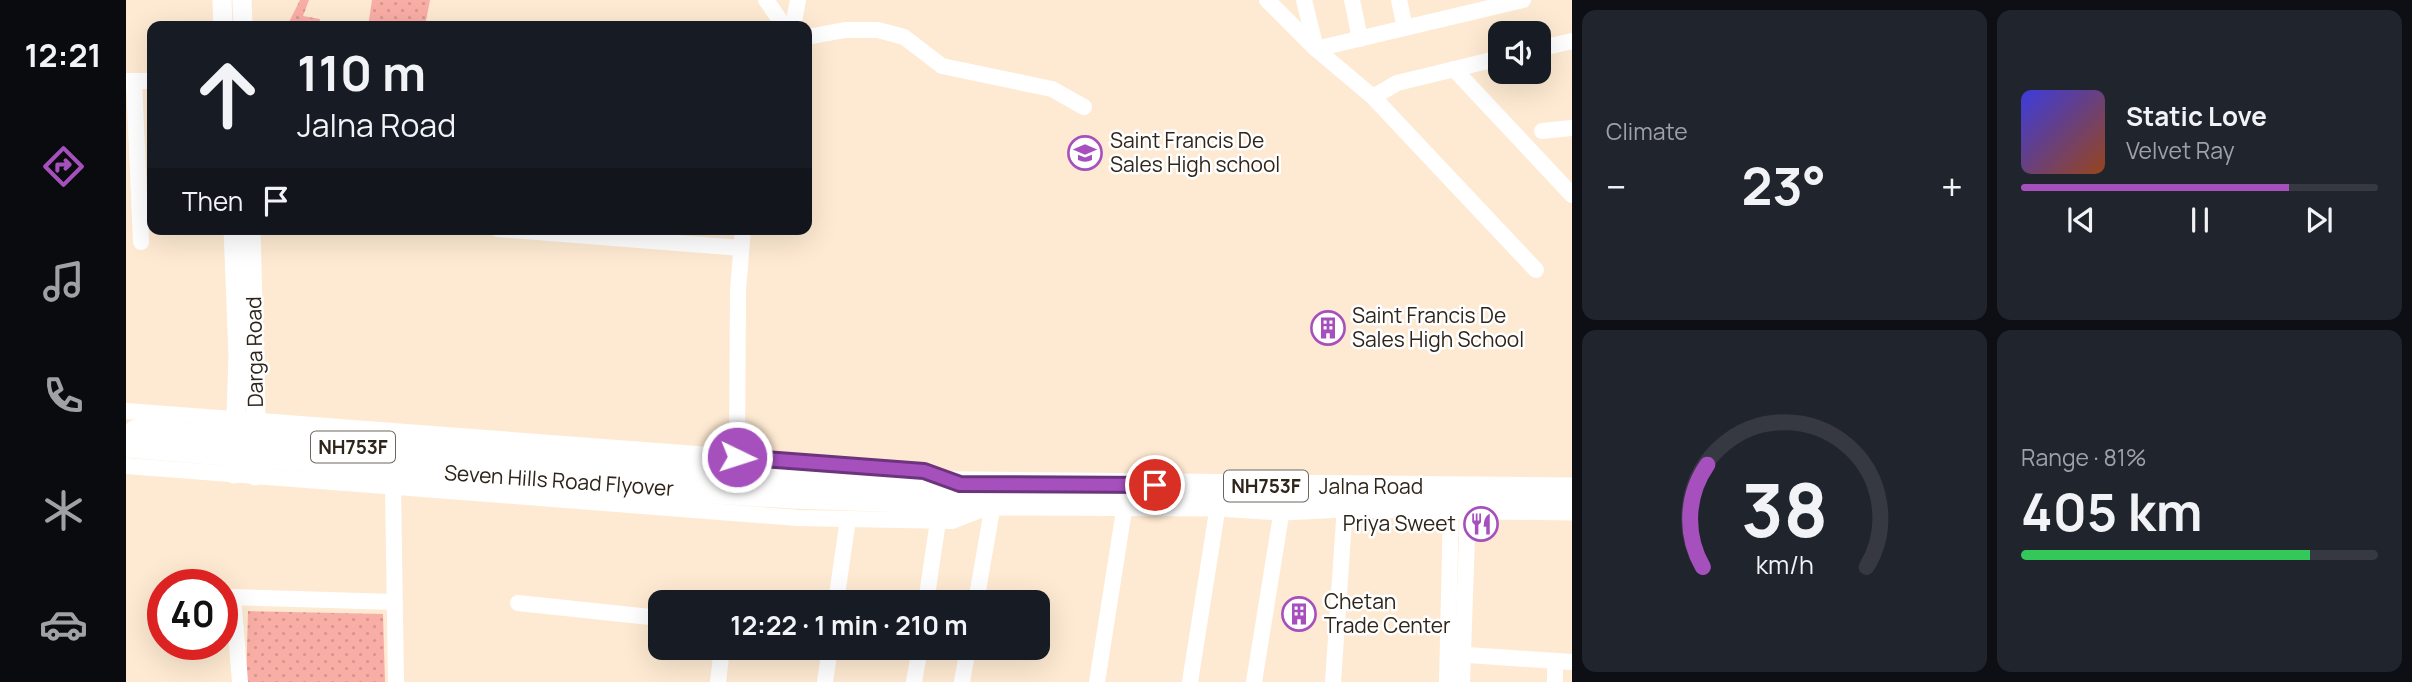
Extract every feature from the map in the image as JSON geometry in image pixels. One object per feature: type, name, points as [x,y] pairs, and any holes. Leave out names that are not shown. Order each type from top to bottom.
[{"type":"highway","name":"Seven Hills Road Flyover","points":[[126,430],[631,467],[920,483],[949,502]]},
{"type":"highway","name":"Seven Hills Road Flyover","points":[[126,446],[577,483],[793,497],[993,504]]},
{"type":"highway","name":"Jalna Road","points":[[949,502],[1572,489]]},
{"type":"highway","name":"Jalna Road","points":[[993,504],[1218,505],[1282,509],[1345,506],[1572,509]]},
{"type":"main road","points":[[222,0],[223,21]]},
{"type":"main road","points":[[242,0],[243,21]]},
{"type":"main road","name":"Darga Road","points":[[233,235],[238,355],[234,474]]},
{"type":"main road","name":"Darga Road","points":[[251,235],[255,476]]},
{"type":"street","points":[[766,0],[781,21]]},
{"type":"street","points":[[794,21],[798,0]]},
{"type":"street","points":[[1267,0],[1316,49],[1373,97],[1536,270]]},
{"type":"street","points":[[1304,0],[1316,49]]},
{"type":"street","points":[[1352,0],[1360,39]]},
{"type":"street","points":[[1399,0],[1405,28]]},
{"type":"street","points":[[1316,49],[1405,28],[1453,8],[1522,0]]},
{"type":"street","points":[[812,36],[845,30],[878,30],[904,37],[942,66],[1052,89],[1084,107]]},
{"type":"street","points":[[1551,46],[1572,41]]},
{"type":"street","points":[[1373,97],[1397,83],[1488,61]]},
{"type":"street","points":[[1454,69],[1572,195]]},
{"type":"street","points":[[130,81],[141,242]]},
{"type":"street","points":[[1542,131],[1572,128]]},
{"type":"street","points":[[643,235],[741,248]]},
{"type":"street","points":[[737,457],[738,290],[742,235]]},
{"type":"street","points":[[126,411],[924,471],[949,502]]},
{"type":"street","points":[[126,466],[798,519],[848,519],[949,502]]},
{"type":"street","points":[[393,486],[396,682]]},
{"type":"street","points":[[929,590],[949,502]]},
{"type":"street","points":[[978,590],[993,504]]},
{"type":"street","points":[[1097,682],[1125,504]]},
{"type":"street","points":[[1190,682],[1218,505]]},
{"type":"street","points":[[1333,682],[1345,506]]},
{"type":"street","points":[[1447,682],[1455,654],[1459,506]]},
{"type":"street","points":[[1254,682],[1282,509]]},
{"type":"street","points":[[838,590],[848,519]]},
{"type":"street","points":[[240,682],[233,597],[395,603]]},
{"type":"street","points":[[518,603],[648,617]]},
{"type":"street","points":[[1455,654],[1572,662]]},
{"type":"street","points":[[1455,654],[1462,682]]},
{"type":"street","points":[[718,682],[721,660]]},
{"type":"street","points":[[825,682],[828,660]]},
{"type":"street","points":[[915,682],[918,660]]},
{"type":"street","points":[[962,682],[966,660]]},
{"type":"street","points":[[1555,661],[1555,682]]},
{"type":"shaded area","points":[[300,0],[309,0],[303,16],[320,19],[320,21],[290,21]]},
{"type":"shaded area","points":[[372,0],[430,0],[426,21],[369,21]]},
{"type":"shaded area","points":[[248,611],[383,614],[385,682],[246,682]]},
{"type":"place","name":"Saint Francis De Sales High school","points":[[1085,153]]},
{"type":"place","name":"Saint Francis De Sales High School","points":[[1328,328]]},
{"type":"place","name":"Priya Sweet","points":[[1481,524]]},
{"type":"place","name":"Chetan Trade Center","points":[[1299,614]]},
{"type":"route","points":[[737,457],[924,471],[960,484],[1155,485]]}]
